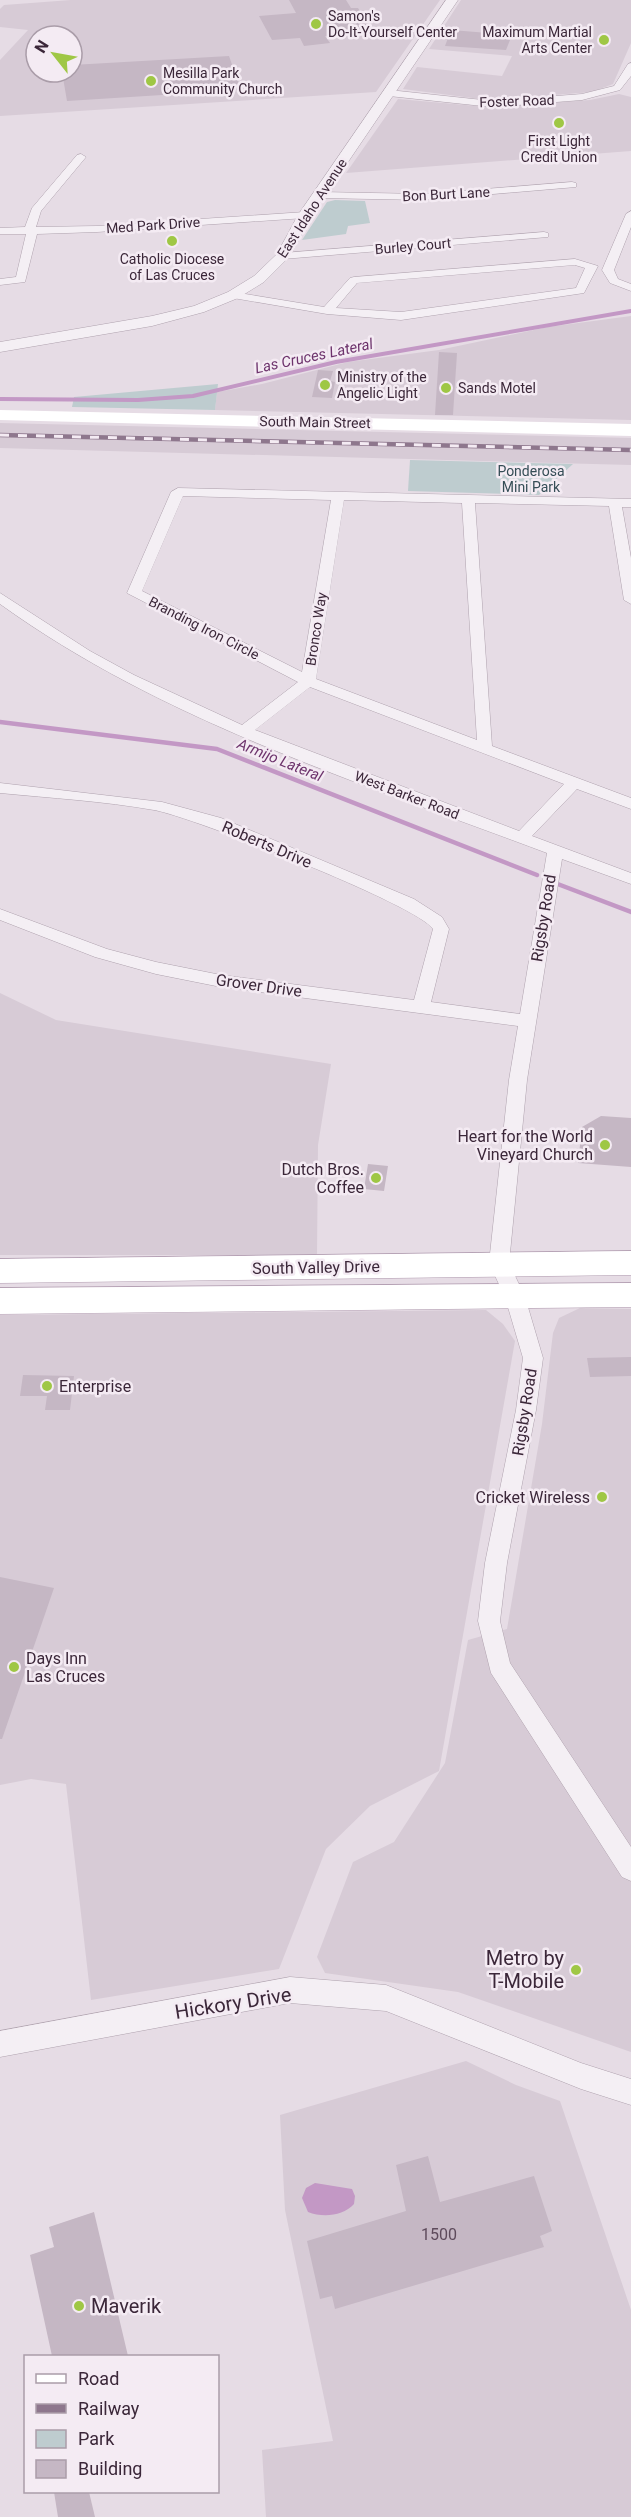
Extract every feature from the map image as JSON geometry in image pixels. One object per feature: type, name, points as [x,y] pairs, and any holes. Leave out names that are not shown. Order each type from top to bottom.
[{"type":"main road","name":"South Main Street","points":[[0,415],[631,430]]},
{"type":"main road","name":"South Valley Drive","points":[[0,1271],[631,1263]]},
{"type":"main road","name":"South Valley Drive","points":[[0,1300],[515,1298],[631,1295]]},
{"type":"street","name":"East Idaho Avenue","points":[[0,347],[152,321],[199,309],[233,296],[259,279],[283,256],[305,215],[452,0]]},
{"type":"street","name":"Foster Road","points":[[389,93],[492,104],[582,97],[617,87],[623,82],[631,66]]},
{"type":"street","points":[[0,282],[21,280],[32,232],[30,224],[36,210],[81,157]]},
{"type":"street","name":"Bon Burt Lane","points":[[320,195],[423,197],[572,185]]},
{"type":"street","points":[[631,214],[608,270],[614,281],[631,288]]},
{"type":"street","name":"Med Park Drive","points":[[0,231],[32,232],[305,215]]},
{"type":"street","name":"Burley Court","points":[[283,256],[544,235]]},
{"type":"street","points":[[233,296],[327,311],[401,316],[580,291],[585,285],[592,266],[575,262],[354,280],[327,311]]},
{"type":"street","name":"Branding Iron Circle","points":[[631,503],[178,492],[134,593],[308,681],[631,804]]},
{"type":"street","name":"Bronco Way","points":[[243,732],[308,681],[338,496]]},
{"type":"street","points":[[468,500],[485,748]]},
{"type":"street","points":[[615,503],[631,600]]},
{"type":"street","name":"West Barker Road","points":[[0,597],[60,641],[105,668],[191,711],[631,879]]},
{"type":"street","points":[[521,838],[574,783]]},
{"type":"street","name":"Roberts Drive","points":[[0,788],[156,805],[215,822],[408,903],[436,921],[441,929],[421,1006]]},
{"type":"street","name":"Rigsby Road","points":[[555,850],[527,1021],[499,1263],[515,1298],[533,1358],[526,1410],[496,1563],[489,1621],[499,1666],[631,1869]]},
{"type":"street","name":"Grover Drive","points":[[0,914],[102,953],[156,968],[221,981],[527,1021]]},
{"type":"street","name":"Hickory Drive","points":[[0,2044],[290,1990],[386,1998],[581,2076],[629,2090]]},
{"type":"shaded area","points":[[71,0],[440,0],[376,92],[0,116],[0,60],[24,34],[24,84],[84,84],[84,24],[24,24],[24,30],[0,27],[0,9],[4,5]]},
{"type":"shaded area","points":[[461,0],[631,0],[631,43],[613,84],[592,92],[488,100],[403,89],[417,67],[502,76],[512,56],[429,49]]},
{"type":"shaded area","points":[[619,94],[631,97],[631,151],[346,173],[398,99],[488,107],[590,100]]},
{"type":"shaded area","points":[[631,316],[631,420],[215,410],[217,392],[262,384],[348,362],[439,350],[548,327]]},
{"type":"shaded area","points":[[0,423],[631,438],[631,465],[0,448]]},
{"type":"shaded area","points":[[0,993],[56,1020],[331,1064],[318,1145],[317,1255],[0,1255]]},
{"type":"shaded area","points":[[580,1308],[631,1309],[631,2052],[458,1992],[325,1973],[317,1957],[353,1862],[394,1842],[445,1763],[468,1640],[507,1629],[542,1424],[553,1333],[559,1318]]},
{"type":"shaded area","points":[[486,1310],[503,1324],[515,1341],[439,1771],[370,1806],[326,1849],[279,1969],[91,2000],[66,1784],[31,1779],[0,1785],[0,1315]]},
{"type":"shaded area","points":[[466,2061],[516,2085],[560,2101],[631,2310],[631,2517],[266,2517],[262,2450],[333,2441],[285,2210],[280,2115]]},
{"type":"shaded area","points":[[315,2183],[352,2189],[355,2196],[354,2204],[332,2215],[308,2212],[302,2198],[306,2188]]},
{"type":"green space","points":[[365,201],[370,223],[348,226],[346,234],[302,240],[327,202]]},
{"type":"green space","points":[[218,384],[215,410],[72,407],[74,397]]},
{"type":"green space","name":"Ponderosa Mini Park","points":[[410,460],[573,464],[539,495],[408,491]]},
{"type":"building","name":"Samon's Do-It-Yourself Center","points":[[289,0],[346,0],[351,8],[358,8],[373,32],[325,36],[330,43],[304,46],[300,38],[272,40],[259,16],[296,13]]},
{"type":"building","points":[[451,30],[512,35],[506,50],[445,46]]},
{"type":"building","name":"Mesilla Park Community Church","points":[[229,56],[241,90],[67,101],[64,84],[84,84],[84,64]]},
{"type":"building","name":"Sands Motel","points":[[439,352],[457,353],[453,415],[435,415]]},
{"type":"building","name":"Ministry of the Angelic Light","points":[[318,370],[333,371],[330,381],[335,382],[332,398],[312,397]]},
{"type":"building","name":"Heart for the World Vineyard Church","points":[[601,1116],[631,1118],[631,1167],[578,1163],[582,1127]]},
{"type":"building","name":"Dutch Bros. Coffee","points":[[368,1164],[388,1166],[384,1191],[364,1189]]},
{"type":"building","points":[[631,1357],[631,1376],[590,1377],[587,1358]]},
{"type":"building","name":"Enterprise","points":[[23,1375],[74,1376],[70,1410],[45,1410],[47,1396],[20,1396]]},
{"type":"building","name":"Days Inn Las Cruces","points":[[0,1577],[54,1588],[2,1739],[0,1739]]},
{"type":"building","points":[[428,2156],[440,2202],[534,2176],[552,2231],[540,2236],[544,2247],[335,2309],[332,2296],[320,2299],[307,2241],[406,2211],[396,2165]]},
{"type":"building","name":"Maverik","points":[[94,2212],[128,2355],[52,2355],[30,2255],[54,2247],[49,2227]]},
{"type":"building","points":[[54,2493],[89,2493],[95,2517],[58,2517]]},
{"type":"waterway","name":"Las Cruces Lateral","points":[[0,399],[138,400],[193,396],[336,362],[631,311]]},
{"type":"waterway","name":"Armijo Lateral","points":[[0,722],[217,749],[537,875]]},
{"type":"waterway","name":"Armijo Lateral","points":[[555,883],[631,912]]},
{"type":"railway","points":[[0,435],[631,450]]},
{"type":"place","name":"Samon's Do-It-Yourself Center","points":[[316,24]]},
{"type":"place","name":"Maximum Martial Arts Center","points":[[604,40]]},
{"type":"place","name":"Mesilla Park Community Church","points":[[151,81]]},
{"type":"place","name":"First Light Credit Union","points":[[559,123]]},
{"type":"place","name":"Catholic Diocese of Las Cruces","points":[[172,241]]},
{"type":"place","name":"Ministry of the Angelic Light","points":[[325,385]]},
{"type":"place","name":"Sands Motel","points":[[446,388]]},
{"type":"place","name":"Heart for the World Vineyard Church","points":[[605,1145]]},
{"type":"place","name":"Dutch Bros. Coffee","points":[[376,1178]]},
{"type":"place","name":"Enterprise","points":[[47,1386]]},
{"type":"place","name":"Cricket Wireless","points":[[602,1497]]},
{"type":"place","name":"Days Inn Las Cruces","points":[[14,1667]]},
{"type":"place","name":"Metro by T-Mobile","points":[[576,1970]]},
{"type":"place","name":"Maverik","points":[[79,2306]]}]
